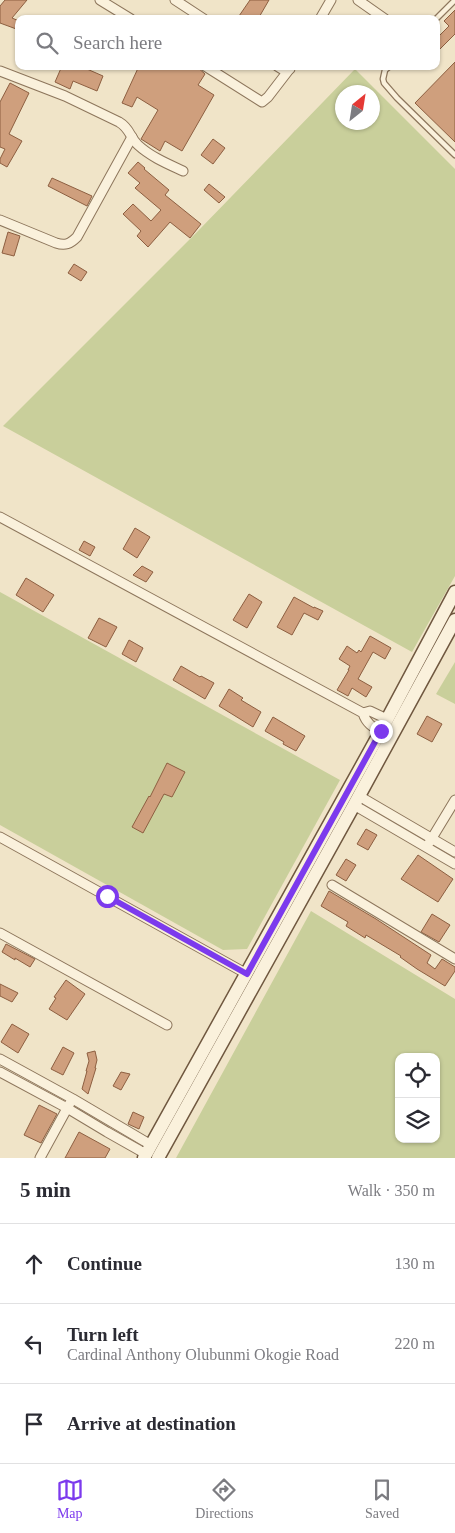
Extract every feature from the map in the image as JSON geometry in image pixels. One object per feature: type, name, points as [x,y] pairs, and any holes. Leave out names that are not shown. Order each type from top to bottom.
[{"type":"street","points":[[100,0],[124,15]]},
{"type":"street","points":[[175,0],[198,15]]},
{"type":"street","points":[[322,15],[331,0]]},
{"type":"street","points":[[358,0],[379,15]]},
{"type":"street","points":[[211,70],[262,102],[268,97],[288,70]]},
{"type":"street","points":[[0,71],[65,96],[119,122],[126,126],[137,144],[155,157],[183,171]]},
{"type":"street","points":[[0,220],[63,246],[70,244],[77,237],[132,137]]},
{"type":"street","points":[[0,517],[363,713],[371,726],[381,731]]},
{"type":"street","points":[[186,1095],[247,974],[455,592]]},
{"type":"street","points":[[150,1154],[357,801],[455,620]]},
{"type":"street","points":[[363,713],[370,711],[387,719]]},
{"type":"street","points":[[427,848],[455,800]]},
{"type":"street","points":[[357,801],[455,852]]},
{"type":"street","points":[[357,801],[427,848],[455,864]]},
{"type":"street","points":[[0,837],[247,974]]},
{"type":"street","points":[[332,885],[455,959]]},
{"type":"street","points":[[0,932],[167,1025]]},
{"type":"street","points":[[0,1059],[73,1099],[150,1154]]},
{"type":"street","points":[[0,1072],[150,1154]]},
{"type":"street","points":[[40,1158],[73,1099]]},
{"type":"lane","points":[[440,15],[454,0]]},
{"type":"lane","points":[[385,70],[384,83],[455,156]]},
{"type":"green space","points":[[354,70],[371,85],[339,85]]},
{"type":"green space","points":[[335,90],[335,130],[380,130],[380,94],[455,169],[455,576],[412,652],[3,426],[198,231]]},
{"type":"green space","points":[[0,592],[340,780],[247,949],[223,950],[0,825]]},
{"type":"green space","points":[[455,662],[455,704],[436,694]]},
{"type":"green space","points":[[311,911],[455,999],[455,1158],[176,1158]]},
{"type":"building","points":[[5,0],[27,0],[12,18],[15,19],[15,29],[0,23],[0,6]]},
{"type":"building","points":[[250,0],[269,0],[260,15],[240,15]]},
{"type":"building","points":[[455,10],[455,34],[440,49],[440,35],[449,26],[444,21]]},
{"type":"building","points":[[455,62],[455,142],[415,103]]},
{"type":"building","points":[[60,70],[89,70],[103,76],[97,91],[73,81],[70,89],[55,82]]},
{"type":"building","points":[[137,70],[200,70],[205,74],[198,85],[214,95],[182,151],[165,141],[160,151],[141,139],[158,110],[137,97],[132,107],[122,103]]},
{"type":"building","points":[[10,83],[29,93],[9,134],[22,141],[7,167],[0,163],[5,149],[0,147],[0,102]]},
{"type":"building","points":[[213,139],[225,148],[213,164],[201,155]]},
{"type":"building","points":[[138,162],[169,190],[165,195],[201,224],[190,238],[170,222],[148,247],[137,236],[141,231],[123,214],[133,204],[151,221],[161,210],[135,188],[140,183],[128,173]]},
{"type":"building","points":[[52,178],[92,196],[87,206],[48,186]]},
{"type":"building","points":[[209,184],[225,197],[219,203],[204,190]]},
{"type":"building","points":[[8,232],[20,236],[14,256],[2,253]]},
{"type":"building","points":[[74,264],[87,272],[81,281],[68,273]]},
{"type":"building","points":[[135,528],[150,537],[137,558],[123,549]]},
{"type":"building","points":[[84,541],[95,547],[90,556],[79,550]]},
{"type":"building","points":[[142,566],[153,572],[146,582],[133,575]]},
{"type":"building","points":[[26,578],[54,595],[43,612],[16,595]]},
{"type":"building","points":[[249,594],[262,602],[247,628],[233,620]]},
{"type":"building","points":[[294,597],[323,611],[318,620],[304,613],[292,635],[277,627]]},
{"type":"building","points":[[99,618],[117,627],[106,647],[88,638]]},
{"type":"building","points":[[370,636],[391,648],[385,659],[373,652],[358,679],[372,687],[366,697],[352,688],[348,696],[337,690],[350,666],[339,659],[347,646],[357,653],[359,650],[361,652]]},
{"type":"building","points":[[129,640],[143,648],[136,662],[122,654]]},
{"type":"building","points":[[181,666],[214,683],[205,699],[173,680]]},
{"type":"building","points":[[229,689],[243,698],[241,700],[261,712],[253,727],[219,706]]},
{"type":"building","points":[[427,716],[442,724],[432,742],[417,734]]},
{"type":"building","points":[[273,717],[305,736],[296,751],[265,731]]},
{"type":"building","points":[[167,763],[185,772],[172,797],[164,794],[143,833],[132,827]]},
{"type":"building","points":[[366,829],[377,835],[368,850],[357,844]]},
{"type":"building","points":[[418,855],[453,879],[438,902],[401,879]]},
{"type":"building","points":[[346,859],[356,865],[346,881],[336,875]]},
{"type":"building","points":[[329,891],[431,955],[427,963],[435,969],[442,959],[455,967],[455,971],[445,986],[417,969],[401,956],[366,935],[365,938],[346,926],[348,922],[321,906]]},
{"type":"building","points":[[432,914],[450,925],[439,942],[421,932]]},
{"type":"building","points":[[6,944],[35,959],[30,967],[2,952]]},
{"type":"building","points":[[66,980],[85,994],[67,1020],[49,1009],[56,998],[54,997]]},
{"type":"building","points":[[0,984],[18,993],[12,1002],[0,996]]},
{"type":"building","points":[[12,1024],[29,1034],[18,1053],[1,1042]]},
{"type":"building","points":[[63,1047],[74,1053],[63,1075],[51,1069]]},
{"type":"building","points":[[95,1051],[96,1068],[88,1094],[82,1089],[89,1061],[87,1053]]},
{"type":"building","points":[[121,1072],[130,1074],[121,1090],[113,1086]]},
{"type":"building","points":[[39,1105],[57,1114],[41,1143],[24,1135]]},
{"type":"building","points":[[133,1112],[144,1117],[139,1129],[128,1124]]},
{"type":"building","points":[[79,1132],[110,1149],[105,1158],[65,1158]]},
{"type":"route","points":[[107,896],[247,974],[381,731]]}]
